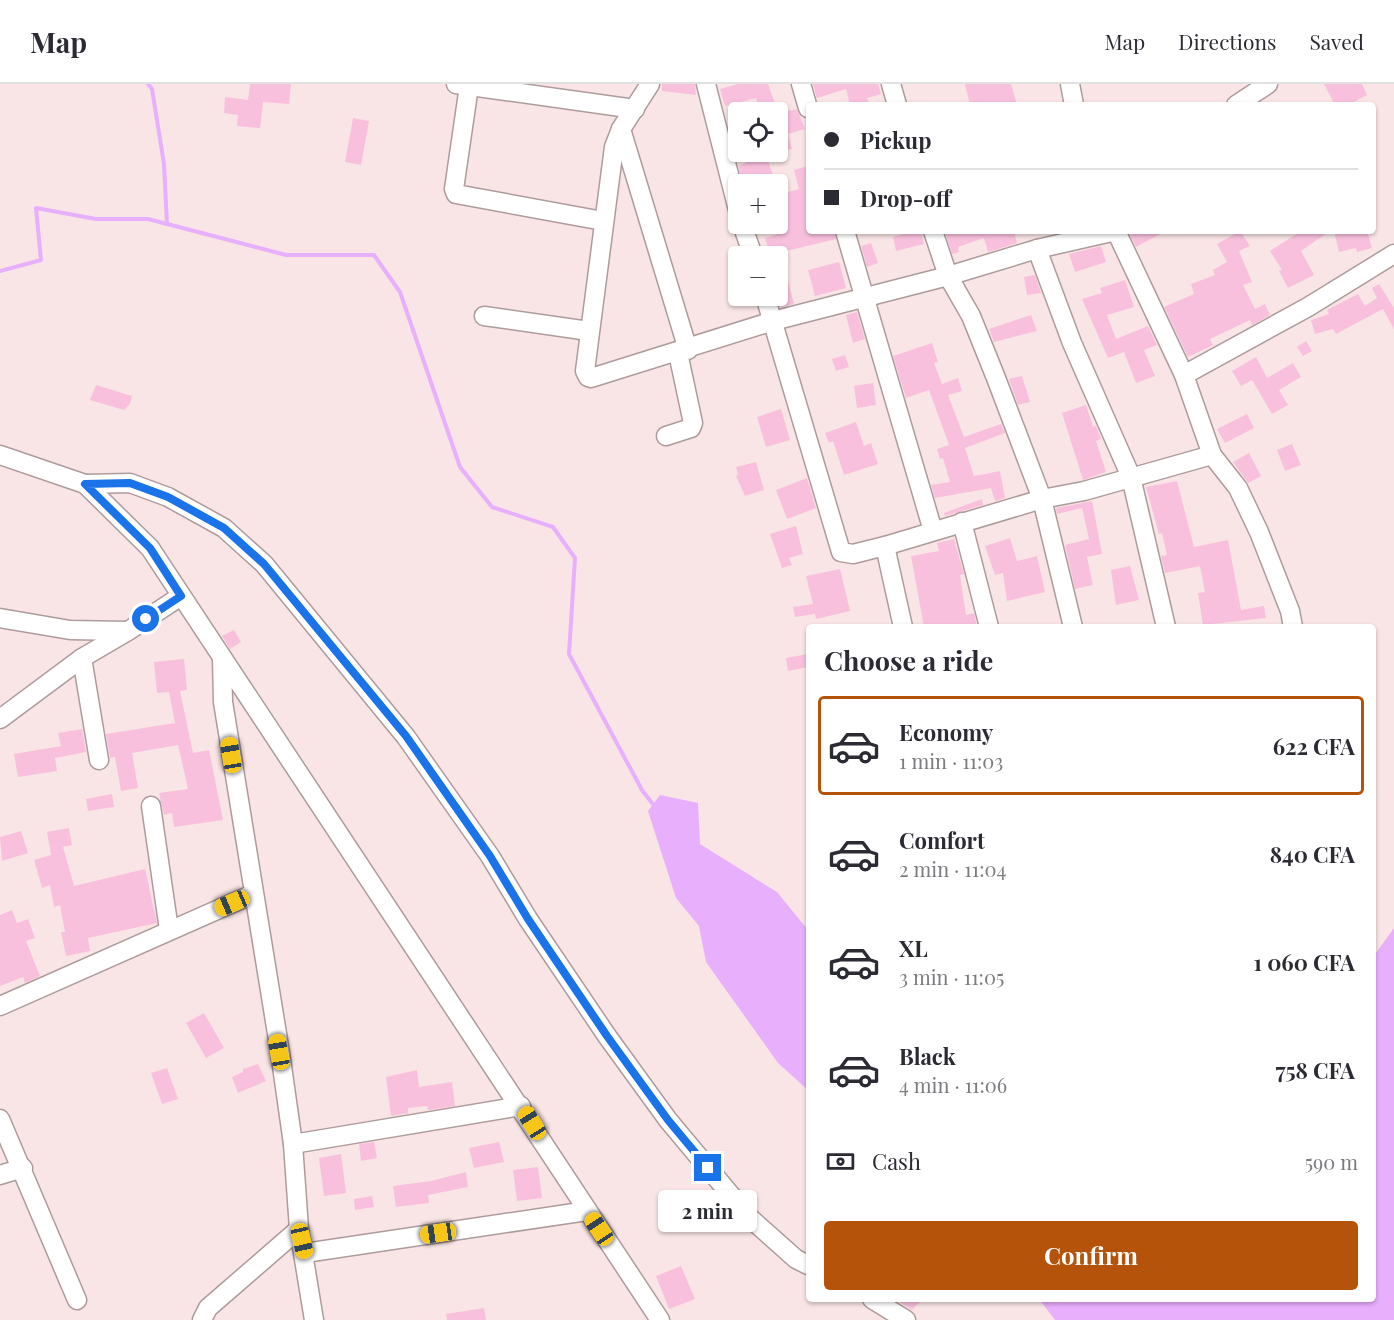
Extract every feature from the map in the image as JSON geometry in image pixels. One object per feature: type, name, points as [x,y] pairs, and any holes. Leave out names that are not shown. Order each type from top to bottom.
[{"type":"street","points":[[650,84],[621,129],[614,147],[585,371],[591,378],[773,321],[948,276],[1037,249],[1103,234]]},
{"type":"street","points":[[706,84],[729,174]]},
{"type":"street","points":[[801,84],[806,102]]},
{"type":"street","points":[[891,84],[896,102]]},
{"type":"street","points":[[1070,84],[1073,102]]},
{"type":"street","points":[[1241,102],[1268,84]]},
{"type":"street","points":[[603,221],[456,194],[454,189],[462,85],[635,109]]},
{"type":"street","points":[[621,129],[683,351],[693,423],[691,428],[666,436]]},
{"type":"street","points":[[846,234],[933,531]]},
{"type":"street","points":[[934,234],[948,276],[971,316],[1042,499],[1072,624]]},
{"type":"street","points":[[1117,234],[1184,375],[1212,455],[1238,488],[1260,532],[1290,611],[1292,624]]},
{"type":"street","points":[[1037,249],[1072,344],[1131,477],[1165,624]]},
{"type":"street","points":[[1184,375],[1308,307],[1394,254]]},
{"type":"street","points":[[768,306],[841,552],[853,554],[885,546],[1042,499],[1084,491],[1212,455]]},
{"type":"street","points":[[484,316],[589,331]]},
{"type":"street","points":[[0,456],[85,484],[130,483],[168,497],[224,528],[264,564],[406,736],[490,856],[528,919],[607,1036],[668,1120],[750,1218],[796,1259],[806,1264]]},
{"type":"street","points":[[85,484],[150,548],[521,1106],[587,1211],[660,1320]]},
{"type":"street","points":[[962,522],[988,624]]},
{"type":"street","points":[[885,546],[902,624]]},
{"type":"street","points":[[0,719],[82,658],[181,596]]},
{"type":"street","points":[[0,618],[70,630],[128,631]]},
{"type":"street","points":[[82,658],[99,760]]},
{"type":"street","points":[[222,658],[223,702],[292,1144],[299,1229],[305,1253],[314,1320]]},
{"type":"street","points":[[152,806],[169,930]]},
{"type":"street","points":[[0,1006],[253,894]]},
{"type":"street","points":[[292,1144],[521,1106]]},
{"type":"street","points":[[0,1119],[23,1168],[77,1300]]},
{"type":"street","points":[[0,1175],[23,1168]]},
{"type":"street","points":[[305,1253],[587,1211]]},
{"type":"street","points":[[202,1320],[208,1308],[299,1229]]},
{"type":"street","points":[[877,1302],[906,1320]]},
{"type":"shaded area","points":[[660,795],[698,803],[700,844],[777,892],[806,928],[806,1088],[778,1063],[706,962],[699,926],[676,898],[648,811]]},
{"type":"shaded area","points":[[1394,928],[1394,1320],[1055,1320],[1041,1302],[1376,1302],[1376,953]]},
{"type":"building","points":[[250,84],[291,84],[289,104],[263,102],[260,128],[237,126],[238,115],[224,113],[225,97],[248,100]]},
{"type":"building","points":[[662,84],[695,84],[696,95],[662,91]]},
{"type":"building","points":[[738,84],[768,84],[774,102],[757,102],[756,98],[728,102],[728,105],[725,106],[720,89]]},
{"type":"building","points":[[813,84],[878,84],[881,94],[867,98],[869,102],[849,102],[846,89],[817,98]]},
{"type":"building","points":[[965,84],[1011,84],[1016,102],[969,102]]},
{"type":"building","points":[[1324,84],[1362,84],[1367,95],[1354,102],[1333,102]]},
{"type":"building","points":[[797,109],[805,129],[788,134],[788,111]]},
{"type":"building","points":[[353,118],[369,121],[361,165],[345,162]]},
{"type":"building","points":[[788,134],[792,149],[788,150]]},
{"type":"building","points":[[768,162],[773,174],[740,174],[738,166],[746,163]]},
{"type":"building","points":[[806,167],[806,234],[835,234],[836,239],[788,251],[788,246],[767,246],[765,238],[776,234],[788,234],[788,192],[799,189],[794,170]]},
{"type":"building","points":[[904,234],[922,234],[924,244],[896,251],[893,237]]},
{"type":"building","points":[[946,234],[1015,234],[1017,243],[988,252],[984,238],[958,247],[959,252],[952,254]]},
{"type":"building","points":[[1133,234],[1160,234],[1136,247],[1130,235]]},
{"type":"building","points":[[1235,234],[1242,234],[1250,246],[1239,251],[1252,282],[1243,285],[1255,309],[1265,304],[1270,315],[1252,325],[1250,320],[1210,339],[1213,345],[1188,357],[1164,307],[1194,294],[1191,284],[1215,275],[1213,270],[1227,262],[1217,244]]},
{"type":"building","points":[[1296,234],[1326,234],[1301,251],[1314,275],[1288,288],[1279,271],[1282,270],[1270,251]]},
{"type":"building","points":[[1335,234],[1368,234],[1372,248],[1357,252],[1356,248],[1339,252]]},
{"type":"building","points":[[871,243],[878,263],[867,267],[861,246]]},
{"type":"building","points":[[1101,246],[1106,262],[1075,272],[1069,254]]},
{"type":"building","points":[[839,262],[846,288],[815,296],[808,270]]},
{"type":"building","points":[[1035,275],[1041,293],[1027,295],[1024,277]]},
{"type":"building","points":[[1125,280],[1134,307],[1107,315],[1116,339],[1148,326],[1157,345],[1144,350],[1155,376],[1136,383],[1124,352],[1108,358],[1082,299],[1102,293],[1100,288]]},
{"type":"building","points":[[788,281],[794,304],[788,305]]},
{"type":"building","points":[[1379,284],[1394,308],[1394,329],[1383,309],[1336,334],[1333,329],[1315,334],[1311,320],[1329,314],[1327,310],[1358,294],[1365,306],[1377,298],[1372,288]]},
{"type":"building","points":[[857,312],[865,339],[853,343],[846,315]]},
{"type":"building","points":[[1031,315],[1037,331],[994,342],[989,329]]},
{"type":"building","points":[[1306,341],[1312,351],[1303,356],[1297,347]]},
{"type":"building","points":[[932,343],[938,362],[934,363],[942,384],[958,378],[962,391],[948,395],[964,437],[1001,424],[1005,433],[965,448],[974,476],[1000,471],[1005,498],[995,501],[991,488],[935,498],[931,485],[950,482],[943,458],[940,459],[937,449],[949,445],[929,390],[906,398],[893,356]]},
{"type":"building","points":[[845,355],[849,367],[836,371],[832,359]]},
{"type":"building","points":[[1256,357],[1267,378],[1293,363],[1301,377],[1279,390],[1288,405],[1272,414],[1252,380],[1241,386],[1232,371]]},
{"type":"building","points":[[1022,376],[1030,402],[1018,405],[1009,379]]},
{"type":"building","points":[[873,383],[876,405],[857,408],[854,386]]},
{"type":"building","points":[[96,385],[132,396],[130,404],[124,410],[90,400]]},
{"type":"building","points":[[1086,405],[1093,427],[1096,426],[1101,439],[1096,441],[1106,472],[1083,480],[1062,413]]},
{"type":"building","points":[[781,409],[790,440],[766,447],[757,417]]},
{"type":"building","points":[[1247,414],[1254,428],[1225,443],[1217,429]]},
{"type":"building","points":[[856,422],[864,446],[871,443],[878,464],[844,475],[833,441],[829,443],[825,433]]},
{"type":"building","points":[[1292,444],[1301,465],[1285,471],[1277,450]]},
{"type":"building","points":[[1249,453],[1261,476],[1248,483],[1233,462]]},
{"type":"building","points":[[756,462],[764,490],[745,496],[736,476],[738,474],[736,467]]},
{"type":"building","points":[[807,478],[816,508],[787,519],[776,490]]},
{"type":"building","points":[[1177,481],[1194,547],[1228,540],[1241,610],[1264,606],[1266,618],[1203,624],[1198,593],[1205,592],[1200,566],[1165,573],[1161,556],[1167,555],[1146,487]]},
{"type":"building","points":[[982,499],[983,505],[945,516],[944,513]]},
{"type":"building","points":[[1092,501],[1102,554],[1087,557],[1093,585],[1075,589],[1065,545],[1089,539],[1082,508],[1057,514],[1056,508]]},
{"type":"building","points":[[796,526],[803,554],[789,558],[792,565],[782,568],[770,534]]},
{"type":"building","points":[[1010,538],[1017,561],[1037,556],[1045,592],[1007,601],[1003,573],[995,575],[985,546]]},
{"type":"building","points":[[954,539],[964,574],[960,575],[966,615],[974,613],[976,624],[923,624],[911,556],[939,551],[937,543]]},
{"type":"building","points":[[1130,566],[1139,600],[1116,605],[1111,570]]},
{"type":"building","points":[[840,569],[850,611],[816,619],[815,614],[795,617],[793,607],[813,604],[806,576]]},
{"type":"building","points":[[234,630],[241,642],[230,649],[222,636]]},
{"type":"building","points":[[806,654],[806,667],[788,671],[786,658]]},
{"type":"building","points":[[184,659],[187,690],[180,691],[193,753],[209,750],[223,820],[174,827],[172,813],[164,815],[159,793],[188,789],[178,745],[132,753],[138,788],[121,791],[115,757],[110,758],[106,734],[175,723],[169,692],[157,693],[154,662]]},
{"type":"building","points":[[82,729],[86,752],[55,758],[57,771],[18,777],[14,754],[61,746],[58,733]]},
{"type":"building","points":[[112,794],[114,807],[88,811],[86,799]]},
{"type":"building","points":[[69,828],[72,845],[63,847],[74,886],[145,869],[157,923],[88,938],[90,951],[66,956],[61,932],[65,932],[60,905],[54,907],[50,885],[42,888],[34,860],[51,855],[47,832]]},
{"type":"building","points":[[21,831],[28,853],[2,861],[0,837]]},
{"type":"building","points":[[12,910],[17,923],[28,919],[35,938],[26,941],[40,976],[25,983],[23,977],[0,986],[0,915]]},
{"type":"building","points":[[204,1013],[224,1048],[206,1058],[186,1023]]},
{"type":"building","points":[[258,1064],[266,1081],[238,1093],[232,1077],[243,1072],[243,1069]]},
{"type":"building","points":[[167,1068],[178,1099],[162,1104],[151,1073]]},
{"type":"building","points":[[417,1070],[419,1087],[452,1082],[455,1106],[428,1110],[427,1106],[408,1108],[408,1113],[391,1116],[386,1077]]},
{"type":"building","points":[[374,1142],[377,1158],[361,1161],[359,1144]]},
{"type":"building","points":[[499,1142],[504,1162],[474,1168],[469,1148]]},
{"type":"building","points":[[341,1154],[346,1193],[324,1196],[319,1158]]},
{"type":"building","points":[[538,1167],[542,1198],[517,1201],[513,1170]]},
{"type":"building","points":[[466,1172],[468,1187],[428,1195],[429,1203],[396,1207],[393,1186],[431,1181]]},
{"type":"building","points":[[372,1196],[374,1207],[355,1210],[354,1199]]},
{"type":"building","points":[[681,1266],[695,1299],[669,1309],[656,1276]]},
{"type":"building","points":[[900,1302],[920,1302],[912,1310]]},
{"type":"building","points":[[484,1308],[486,1320],[447,1320],[446,1314]]},
{"type":"waterway","points":[[148,84],[152,89],[164,164],[167,224]]},
{"type":"waterway","points":[[0,271],[41,260],[36,208],[96,219],[148,219],[286,255],[374,255],[400,292],[460,467],[492,507],[553,527],[575,558],[569,654],[642,790],[655,807]]},
{"type":"route","points":[[146,619],[181,596],[150,548],[85,484],[130,483],[168,497],[224,528],[264,564],[316,630],[406,736],[490,856],[528,919],[607,1036],[668,1120],[708,1168]]}]
